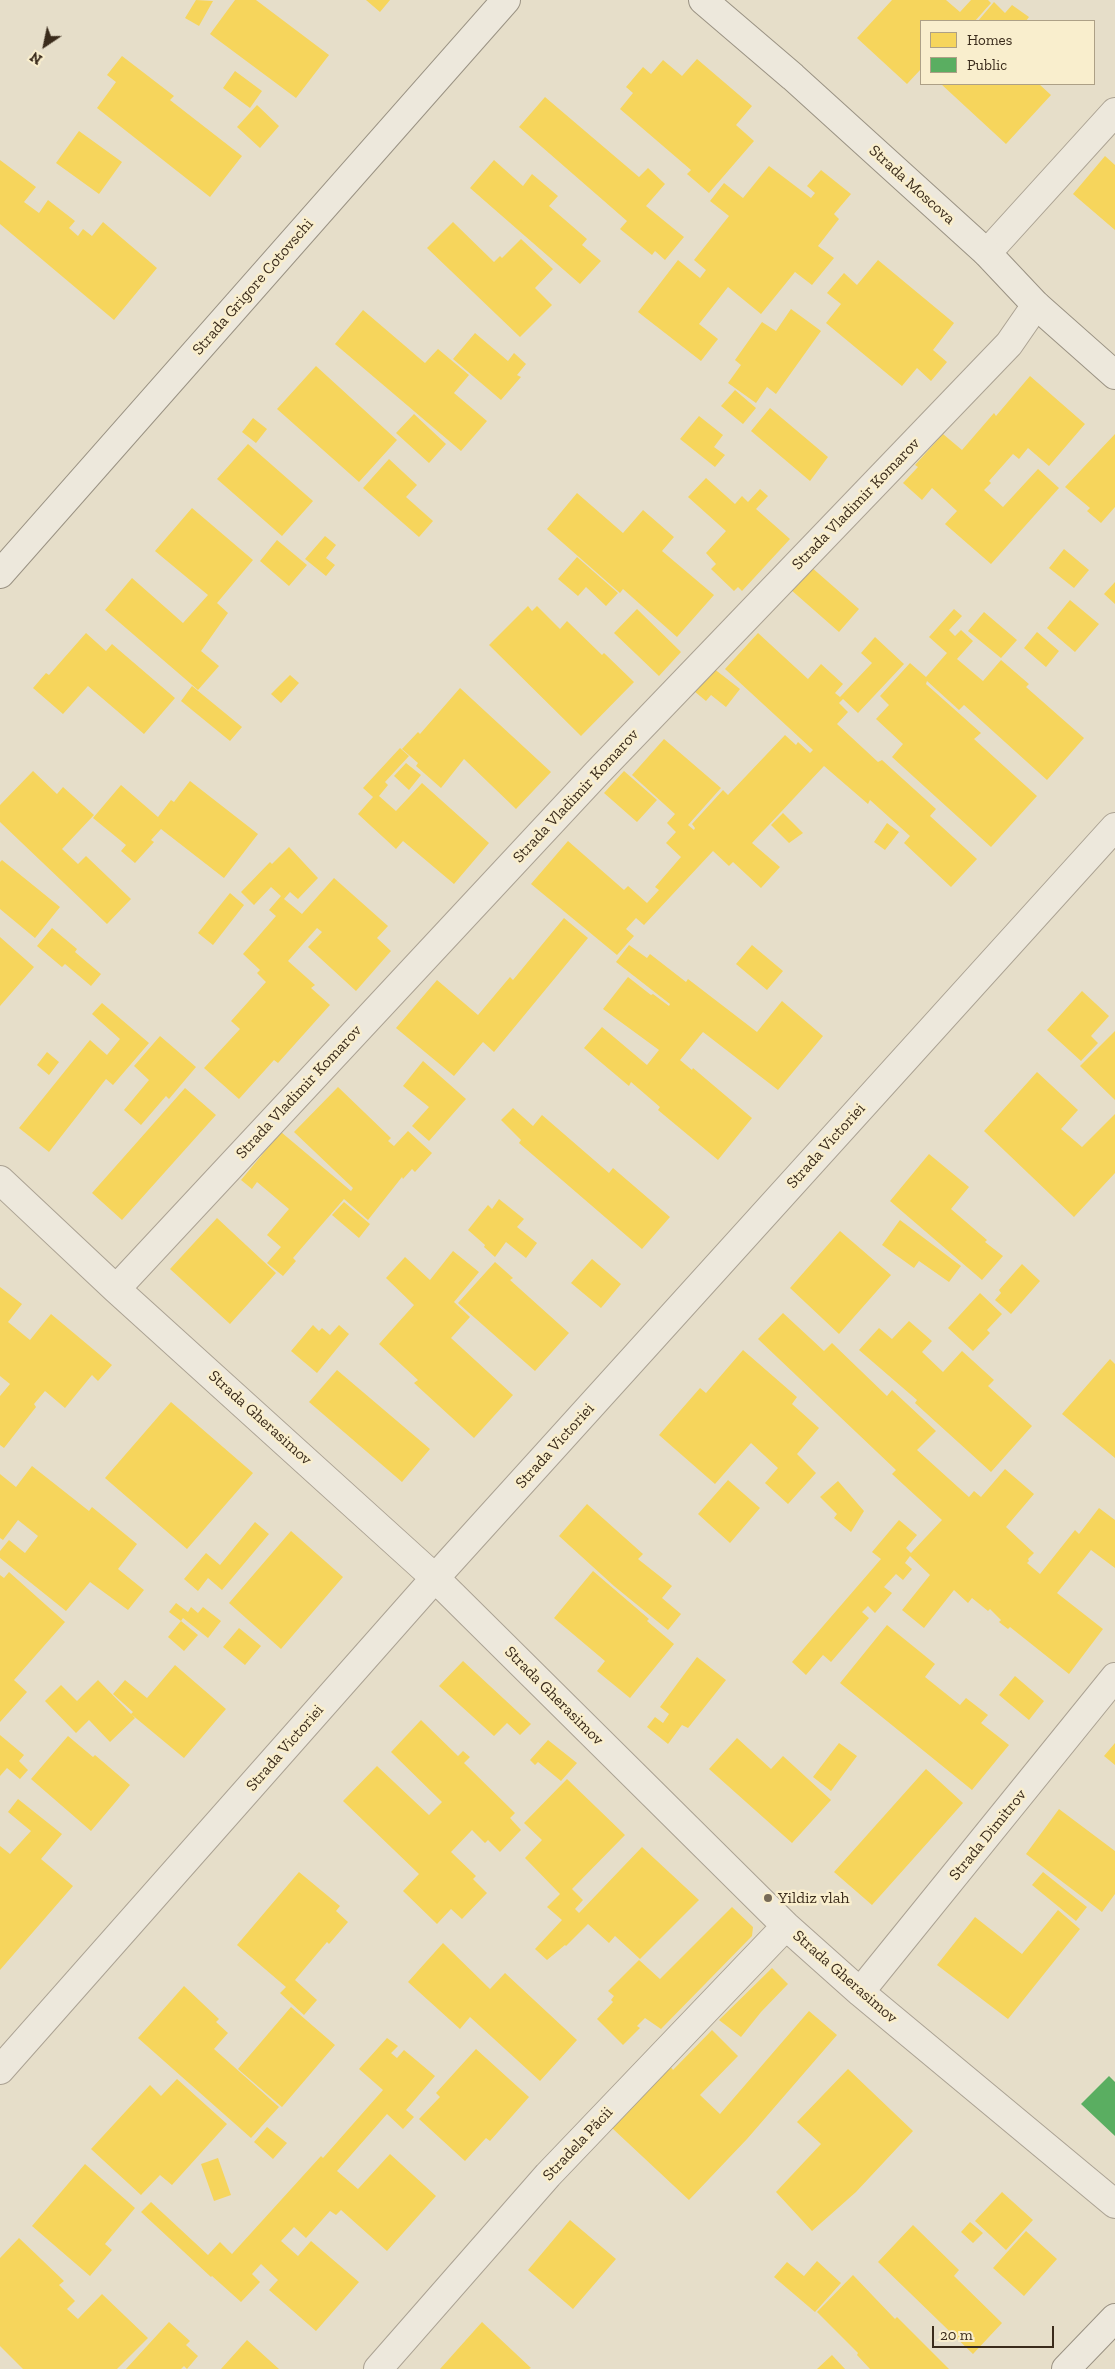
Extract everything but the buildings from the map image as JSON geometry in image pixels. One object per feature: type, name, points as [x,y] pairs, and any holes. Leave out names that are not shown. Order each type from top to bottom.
[{"type":"street","name":"Strada Grigore Cotovschi","points":[[0,574],[506,0]]},
{"type":"street","name":"Strada Moscova","points":[[703,0],[793,77],[987,253],[1036,306],[1115,375]]},
{"type":"street","points":[[987,253],[1115,112]]},
{"type":"street","name":"Strada Vladimir Komarov","points":[[116,1289],[597,773],[1009,344],[1036,306]]},
{"type":"street","name":"Strada Victoriei","points":[[0,2070],[435,1578],[1115,827]]},
{"type":"street","name":"Strada Gherasimov","points":[[0,1180],[116,1289],[435,1578],[786,1926],[860,1992],[1115,2204]]},
{"type":"street","name":"Strada Dimitrov","points":[[860,1992],[1115,1677]]},
{"type":"street","name":"Stradela Păcii","points":[[378,2369],[548,2175],[786,1926]]},
{"type":"street","points":[[1066,2369],[1115,2318]]},
{"type":"place","name":"Yildiz vlah","points":[[768,1898]]}]
